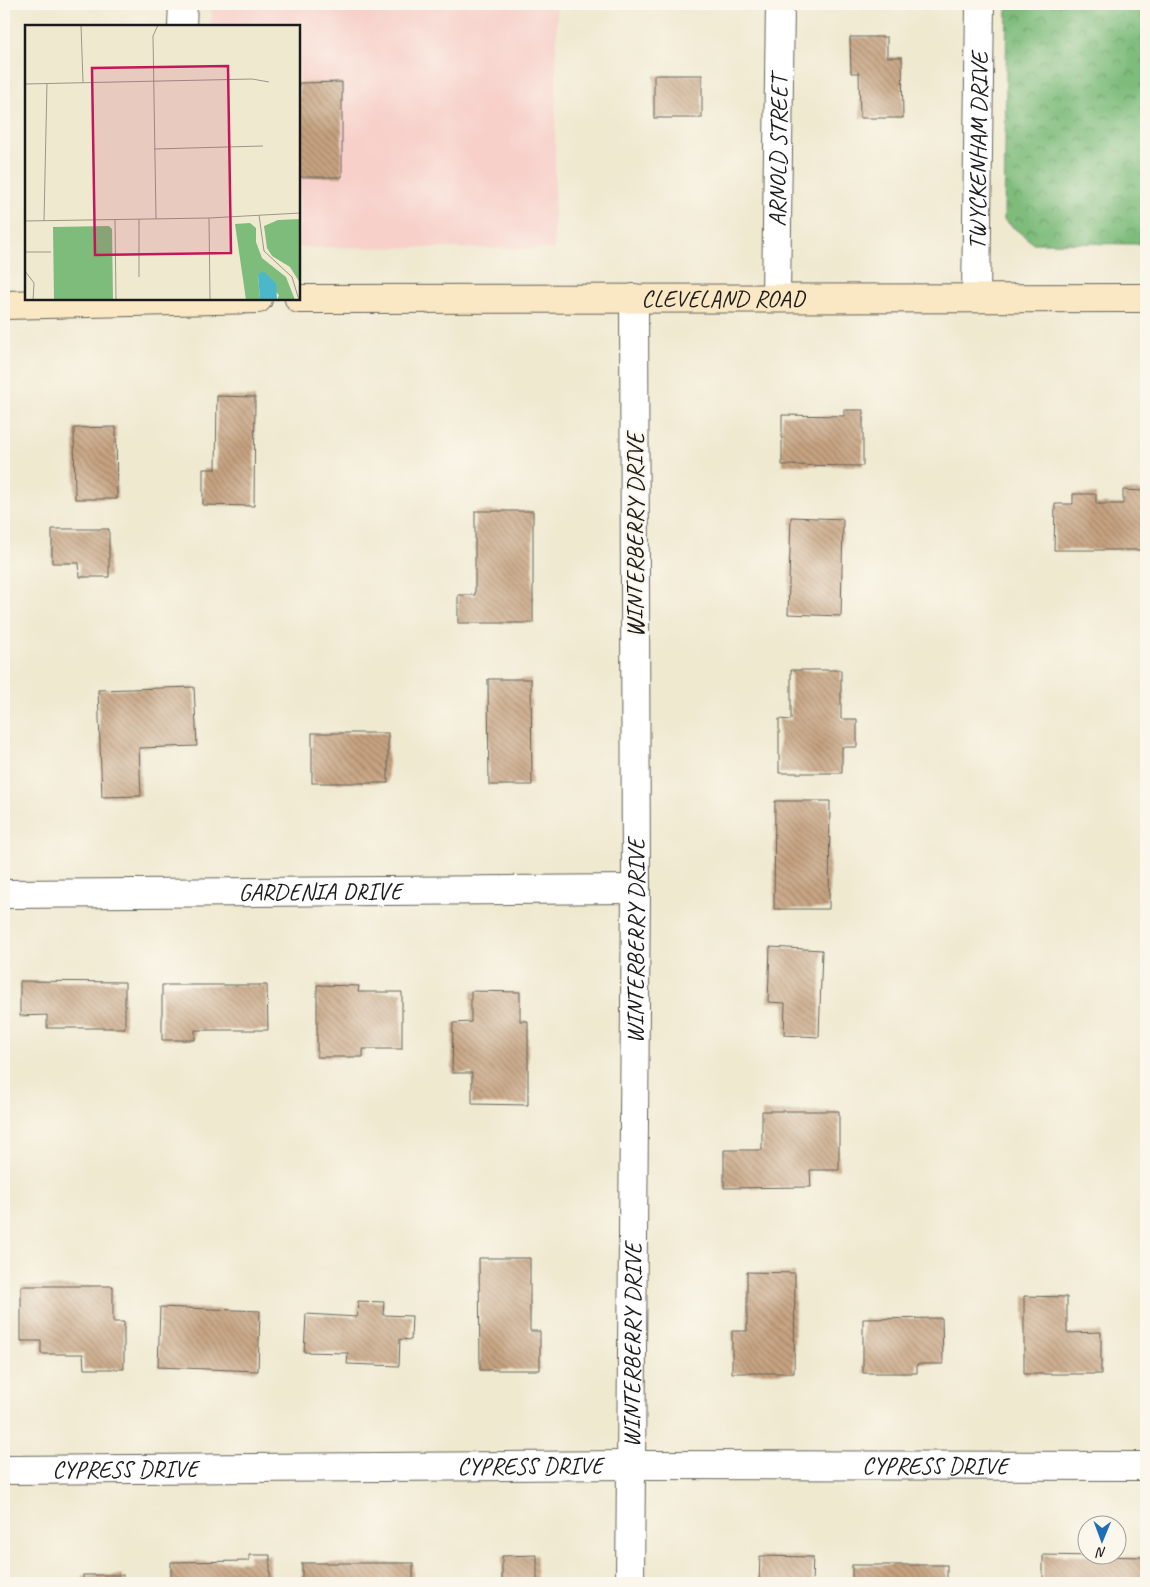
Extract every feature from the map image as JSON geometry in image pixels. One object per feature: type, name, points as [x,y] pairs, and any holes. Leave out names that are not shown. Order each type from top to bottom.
[{"type":"main road","name":"CLEVELAND ROAD","points":[[300,299],[1146,298]]},
{"type":"main road","points":[[4,305],[151,300]]},
{"type":"street","points":[[182,25],[183,4]]},
{"type":"street","name":"ARNOLD STREET","points":[[776,298],[780,4]]},
{"type":"street","name":"TWYCKENHAM DRIVE","points":[[976,297],[980,4]]},
{"type":"street","name":"WINTERBERRY DRIVE","points":[[630,1583],[636,889],[634,298]]},
{"type":"street","name":"GARDENIA DRIVE","points":[[4,894],[636,889]]},
{"type":"street","name":"CYPRESS DRIVE","points":[[4,1470],[630,1465],[1146,1466]]},
{"type":"shaded area","points":[[212,4],[557,4],[554,249],[300,247],[300,25],[211,25]]},
{"type":"green space","points":[[1007,4],[1146,4],[1146,244],[1033,243],[1004,220]]},
{"type":"building","points":[[850,37],[887,37],[887,57],[902,57],[903,118],[860,118],[859,73],[851,73]]},
{"type":"building","points":[[654,75],[702,75],[702,118],[654,118]]},
{"type":"building","points":[[342,82],[342,177],[300,177],[300,83]]},
{"type":"building","points":[[217,396],[255,397],[254,506],[203,505],[203,469],[216,469]]},
{"type":"building","points":[[844,410],[863,410],[863,466],[782,465],[782,415],[844,416]]},
{"type":"building","points":[[116,427],[117,499],[75,499],[74,428]]},
{"type":"building","points":[[1123,490],[1145,491],[1146,550],[1054,550],[1055,504],[1073,504],[1073,494],[1096,494],[1096,504],[1123,504]]},
{"type":"building","points":[[475,511],[533,511],[533,623],[458,623],[458,595],[475,595]]},
{"type":"building","points":[[791,517],[843,519],[841,616],[788,614]]},
{"type":"building","points":[[52,529],[109,529],[109,577],[80,577],[79,563],[52,563]]},
{"type":"building","points":[[791,670],[841,670],[841,719],[857,719],[857,747],[842,747],[842,773],[779,773],[779,719],[791,720]]},
{"type":"building","points":[[488,679],[531,679],[532,785],[489,785]]},
{"type":"building","points":[[194,687],[197,746],[139,748],[141,796],[102,797],[98,690]]},
{"type":"building","points":[[312,733],[388,733],[388,783],[312,783]]},
{"type":"building","points":[[775,801],[830,801],[829,909],[774,909]]},
{"type":"building","points":[[770,947],[822,950],[819,1037],[784,1035],[785,1003],[768,1002]]},
{"type":"building","points":[[20,981],[125,982],[125,1028],[47,1028],[47,1015],[20,1016]]},
{"type":"building","points":[[162,985],[267,985],[268,1030],[195,1030],[195,1040],[162,1040]]},
{"type":"building","points":[[317,985],[359,986],[358,992],[402,992],[402,1049],[363,1049],[363,1057],[317,1057]]},
{"type":"building","points":[[471,991],[520,992],[520,1021],[528,1021],[528,1105],[472,1104],[472,1073],[452,1073],[453,1023],[471,1022]]},
{"type":"building","points":[[762,1111],[839,1111],[839,1170],[810,1170],[811,1187],[724,1188],[724,1150],[762,1150]]},
{"type":"building","points":[[479,1258],[530,1258],[530,1331],[540,1331],[540,1370],[480,1370]]},
{"type":"building","points":[[747,1272],[795,1273],[794,1373],[732,1373],[732,1331],[747,1331]]},
{"type":"building","points":[[21,1286],[113,1286],[113,1322],[124,1322],[124,1369],[84,1369],[83,1354],[41,1354],[41,1341],[21,1341]]},
{"type":"building","points":[[1024,1296],[1067,1297],[1067,1333],[1101,1332],[1101,1374],[1024,1374]]},
{"type":"building","points":[[358,1301],[384,1302],[383,1315],[412,1316],[411,1340],[400,1339],[399,1366],[347,1364],[348,1353],[304,1352],[306,1314],[357,1317]]},
{"type":"building","points":[[160,1307],[260,1311],[258,1371],[158,1367]]},
{"type":"building","points":[[942,1318],[943,1364],[917,1364],[917,1373],[863,1373],[863,1319]]},
{"type":"building","points":[[249,1555],[270,1555],[270,1583],[171,1583],[171,1562],[249,1561]]},
{"type":"building","points":[[537,1555],[537,1583],[502,1583],[502,1556]]},
{"type":"building","points":[[1043,1555],[1078,1556],[1078,1564],[1128,1564],[1128,1557],[1145,1557],[1144,1583],[1043,1583]]},
{"type":"building","points":[[760,1556],[813,1557],[812,1583],[759,1583]]},
{"type":"building","points":[[302,1563],[413,1563],[413,1583],[302,1583]]},
{"type":"building","points":[[852,1565],[947,1565],[947,1583],[852,1583]]},
{"type":"building","points":[[83,1575],[123,1575],[123,1583],[83,1583]]}]
